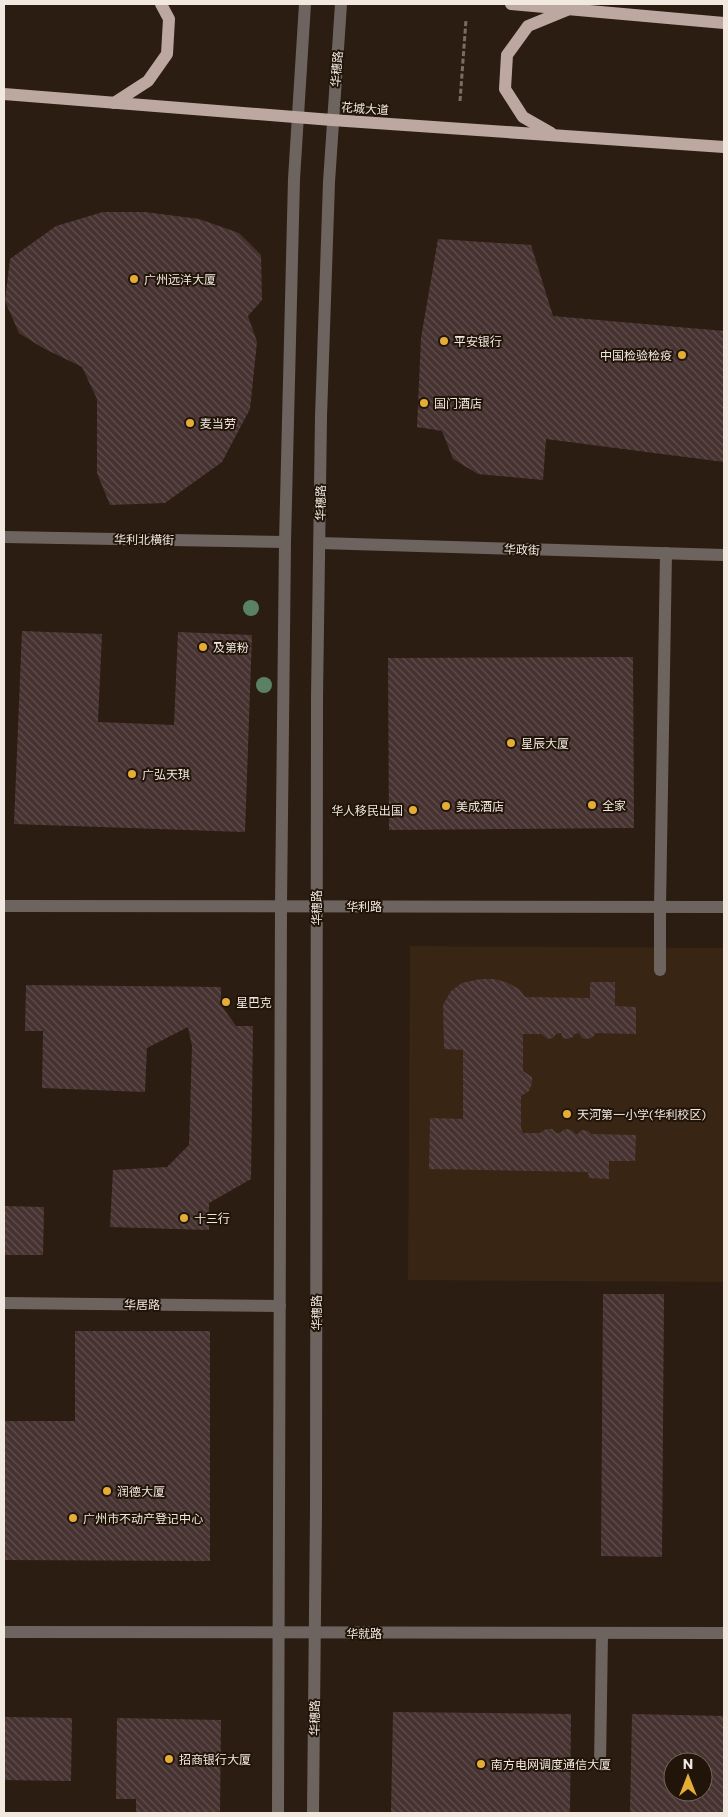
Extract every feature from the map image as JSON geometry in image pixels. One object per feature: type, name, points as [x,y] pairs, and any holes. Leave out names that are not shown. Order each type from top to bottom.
[{"type":"main road","points":[[114,103],[148,81],[167,54],[169,19],[161,4]]},
{"type":"main road","points":[[512,4],[724,23]]},
{"type":"main road","points":[[555,135],[523,116],[505,89],[507,55],[528,26],[569,9]]},
{"type":"main road","name":"花城大道","points":[[4,94],[332,120],[724,146]]},
{"type":"street","points":[[278,1813],[281,906],[285,542],[294,179],[305,4]]},
{"type":"street","name":"华穗路","points":[[313,1813],[316,1511],[316,906],[322,378],[328,191],[341,4]]},
{"type":"street","name":"华利北横街","points":[[4,536],[285,542]]},
{"type":"street","name":"华政街","points":[[320,544],[724,555]]},
{"type":"street","points":[[660,970],[666,553]]},
{"type":"street","name":"华利路","points":[[4,906],[724,907]]},
{"type":"street","name":"华居路","points":[[4,1303],[280,1306]]},
{"type":"street","name":"华就路","points":[[4,1632],[724,1633]]},
{"type":"street","points":[[600,1765],[602,1633]]},
{"type":"path","points":[[460,101],[466,20]]},
{"type":"shaded area","name":"天河第一小学(华利校区)","points":[[410,946],[724,948],[724,1282],[408,1280]]},
{"type":"building","name":"广州远洋大厦","points":[[103,212],[145,212],[199,219],[239,233],[261,255],[262,300],[248,316],[257,342],[250,409],[222,462],[165,503],[110,505],[97,473],[97,399],[82,367],[43,348],[19,333],[5,301],[10,259],[56,226]]},
{"type":"building","points":[[438,239],[531,245],[553,316],[724,331],[724,462],[546,439],[543,480],[478,474],[453,459],[442,431],[417,427],[421,338]]},
{"type":"building","name":"广弘天琪","points":[[22,631],[102,634],[98,722],[174,725],[178,632],[252,635],[245,832],[14,824]]},
{"type":"building","name":"星辰大厦","points":[[633,657],[634,828],[389,830],[388,658]]},
{"type":"building","points":[[480,979],[494,979],[506,982],[519,989],[525,997],[590,998],[590,982],[615,982],[615,1006],[636,1007],[636,1034],[596,1033],[592,1038],[586,1039],[582,1038],[579,1033],[574,1034],[573,1037],[568,1039],[563,1038],[561,1033],[548,1039],[541,1034],[523,1034],[523,1071],[532,1077],[532,1083],[529,1091],[521,1096],[521,1128],[523,1133],[540,1133],[546,1129],[552,1129],[556,1133],[560,1133],[568,1129],[575,1134],[584,1130],[591,1134],[636,1135],[635,1161],[609,1161],[609,1179],[589,1178],[588,1172],[429,1169],[430,1118],[463,1119],[463,1050],[444,1049],[443,1005],[451,991],[462,983]]},
{"type":"building","points":[[26,985],[221,987],[221,1005],[236,1026],[253,1026],[251,1179],[209,1203],[209,1230],[110,1227],[113,1170],[167,1167],[189,1145],[192,1046],[188,1027],[147,1048],[145,1092],[42,1088],[43,1031],[25,1031]]},
{"type":"building","points":[[4,1206],[44,1207],[43,1255],[4,1255]]},
{"type":"building","points":[[603,1294],[664,1294],[662,1557],[601,1556]]},
{"type":"building","name":"润德大厦","points":[[75,1331],[210,1331],[210,1561],[4,1560],[4,1421],[75,1421]]},
{"type":"building","name":"南方电网调度通信大厦","points":[[393,1712],[571,1714],[570,1813],[391,1813]]},
{"type":"building","points":[[632,1714],[724,1716],[724,1813],[630,1813]]},
{"type":"building","points":[[4,1717],[72,1718],[71,1781],[4,1780]]},
{"type":"building","name":"招商银行大厦","points":[[117,1718],[221,1720],[220,1813],[136,1813],[136,1799],[116,1799]]},
{"type":"place","name":"广州远洋大厦","points":[[134,279]]},
{"type":"place","name":"平安银行","points":[[444,341]]},
{"type":"place","name":"中国检验检疫","points":[[682,355]]},
{"type":"place","name":"国门酒店","points":[[424,403]]},
{"type":"place","name":"麦当劳","points":[[190,423]]},
{"type":"place","name":"及第粉","points":[[203,647]]},
{"type":"place","name":"星辰大厦","points":[[511,743]]},
{"type":"place","name":"广弘天琪","points":[[132,774]]},
{"type":"place","name":"全家","points":[[592,805]]},
{"type":"place","name":"美成酒店","points":[[446,806]]},
{"type":"place","name":"华人移民出国","points":[[413,810]]},
{"type":"place","name":"星巴克","points":[[226,1002]]},
{"type":"place","name":"天河第一小学(华利校区)","points":[[567,1114]]},
{"type":"place","name":"十三行","points":[[184,1218]]},
{"type":"place","name":"润德大厦","points":[[107,1491]]},
{"type":"place","name":"广州市不动产登记中心","points":[[73,1518]]},
{"type":"place","name":"招商银行大厦","points":[[169,1759]]},
{"type":"place","name":"南方电网调度通信大厦","points":[[481,1764]]}]
